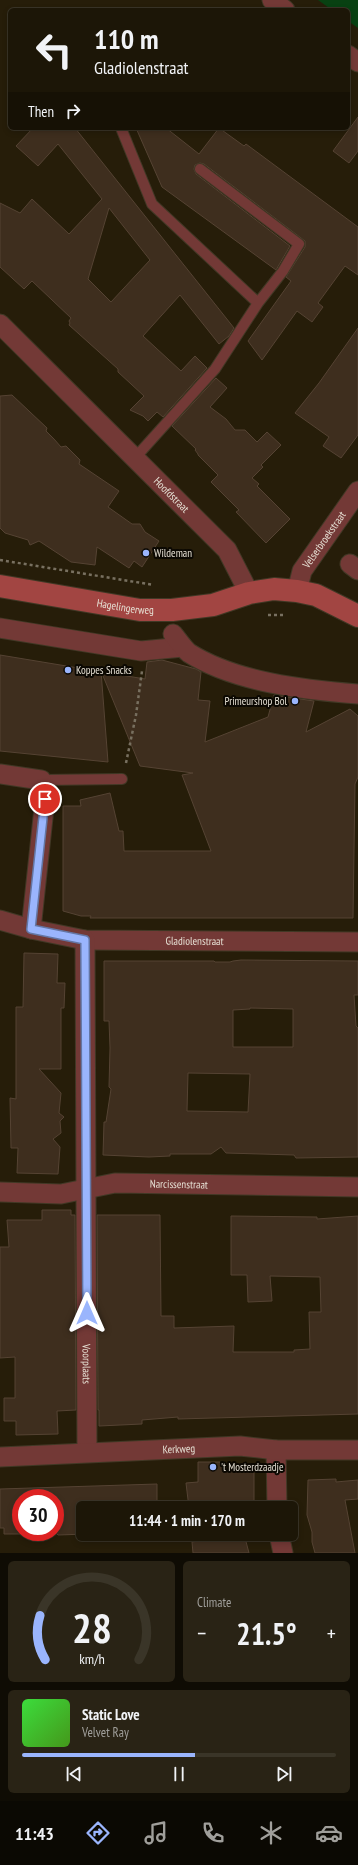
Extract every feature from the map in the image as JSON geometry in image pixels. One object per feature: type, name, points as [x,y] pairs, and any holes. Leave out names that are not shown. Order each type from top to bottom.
[{"type":"main road","name":"Hagelingerweg","points":[[0,586],[140,610],[172,610],[213,605],[249,593]]},
{"type":"main road","points":[[249,593],[274,589],[297,591],[316,596],[358,616]]},
{"type":"street","points":[[272,0],[283,8]]},
{"type":"street","name":"Hoofdstraat","points":[[0,324],[227,550],[249,593]]},
{"type":"street","name":"Velserbroekstraat","points":[[297,591],[302,571],[358,491]]},
{"type":"street","points":[[0,629],[144,650],[178,640],[188,652],[236,674],[312,689],[358,694]]},
{"type":"street","points":[[0,774],[42,780],[45,799],[31,929]]},
{"type":"street","name":"Gladiolenstraat","points":[[0,920],[31,929],[85,940],[358,942]]},
{"type":"street","name":"Voorplaats","points":[[85,940],[87,1452]]},
{"type":"street","name":"Narcissenstraat","points":[[0,1192],[61,1194],[115,1183],[358,1187]]},
{"type":"street","name":"Kerkweg","points":[[0,1457],[240,1446],[276,1450],[358,1450]]},
{"type":"street","points":[[276,1450],[277,1501]]},
{"type":"street","points":[[280,1541],[283,1553]]},
{"type":"lane","points":[[122,130],[152,204],[258,303]]},
{"type":"lane","points":[[134,459],[215,369],[258,303],[284,271],[299,244],[200,169]]},
{"type":"lane","points":[[42,780],[122,779]]},
{"type":"path","points":[[0,560],[157,586]]},
{"type":"path","points":[[263,615],[285,615]]},
{"type":"path","points":[[122,779],[136,715],[144,650]]},
{"type":"green space","points":[[318,0],[358,0],[358,28],[350,22],[350,8],[329,8]]},
{"type":"building","points":[[358,117],[358,151],[349,163],[333,151],[348,130],[350,130]]},
{"type":"building","points":[[31,130],[77,130],[234,328],[229,336],[219,344],[180,295],[143,336],[181,371],[195,356],[207,368],[163,417],[157,412],[148,421],[143,416],[130,410],[144,396],[118,372],[118,369],[69,325],[71,318],[32,281],[24,289],[0,267],[0,203],[20,213],[32,199],[69,234],[102,199],[58,144],[38,166],[16,146]],"holes":[[[109,208],[150,260],[111,302],[88,279]]]},
{"type":"building","points":[[137,130],[169,130],[199,154],[217,130],[222,130],[244,146],[246,144],[358,227],[358,275],[345,266],[318,303],[323,307],[312,322],[297,311],[262,360],[248,341],[291,281],[286,277],[305,247],[305,241],[204,164],[200,163],[195,165],[194,169],[196,174],[290,246],[276,270],[162,187]]},
{"type":"building","points":[[358,328],[358,435],[341,458],[323,446],[329,437],[295,413],[319,383]]},
{"type":"building","points":[[216,378],[227,388],[210,407],[226,419],[235,430],[245,430],[257,442],[267,432],[281,445],[261,465],[263,467],[252,478],[259,484],[257,486],[290,519],[266,543],[236,512],[239,510],[211,482],[218,475],[198,455],[195,450],[196,449],[172,426]]},
{"type":"building","points":[[12,395],[47,428],[46,431],[61,447],[66,446],[80,460],[79,464],[119,491],[108,507],[132,524],[140,524],[145,532],[159,541],[142,567],[134,561],[129,568],[97,547],[95,565],[71,562],[39,541],[30,545],[28,540],[5,533],[0,528],[0,396]]},
{"type":"building","points":[[0,655],[101,672],[108,762],[0,751]]},
{"type":"building","points":[[162,660],[196,669],[201,672],[198,700],[210,701],[205,742],[268,717],[274,695],[314,701],[306,732],[350,709],[358,716],[358,777],[355,784],[353,918],[90,918],[91,916],[81,916],[63,911],[63,806],[81,806],[80,800],[110,793],[119,831],[123,831],[124,851],[211,851],[182,775],[193,773],[140,766],[101,672],[145,679],[147,662]]},
{"type":"building","points":[[24,953],[58,954],[57,983],[65,983],[64,1008],[61,1008],[61,1069],[39,1069],[61,1093],[59,1113],[64,1117],[60,1121],[61,1133],[53,1139],[60,1147],[58,1174],[17,1173],[18,1148],[11,1148],[10,1098],[16,1099],[16,1007],[23,1007]]},
{"type":"building","points":[[104,961],[358,961],[358,995],[354,995],[356,1026],[358,1028],[358,1157],[296,1158],[294,1155],[226,1153],[221,1147],[211,1154],[170,1154],[170,1156],[149,1157],[103,1155],[104,1122],[106,1122],[111,1089],[109,1087],[109,1021],[104,1021]],"holes":[[[250,1008],[293,1009],[293,1047],[233,1047],[233,1010]],[[188,1073],[250,1074],[248,1112],[187,1111]]]},
{"type":"building","points":[[42,1210],[71,1210],[71,1215],[75,1215],[76,1410],[57,1411],[58,1434],[16,1435],[16,1421],[4,1421],[4,1398],[15,1398],[15,1357],[0,1358],[0,1247],[9,1247],[7,1220],[42,1220]]},
{"type":"building","points":[[97,1215],[160,1215],[161,1316],[174,1316],[174,1328],[234,1326],[233,1352],[294,1352],[294,1350],[310,1349],[309,1312],[321,1312],[320,1277],[270,1276],[272,1301],[248,1302],[247,1275],[231,1275],[231,1216],[317,1217],[317,1219],[358,1216],[358,1414],[178,1419],[178,1417],[142,1420],[142,1424],[99,1426]]},
{"type":"building","points":[[198,1462],[220,1462],[220,1465],[254,1465],[254,1501],[188,1501],[186,1483],[198,1482]]},
{"type":"building","points":[[336,1479],[336,1482],[358,1480],[358,1499],[345,1500],[355,1553],[315,1553],[312,1542],[312,1532],[307,1515],[308,1480]]},
{"type":"building","points":[[157,1484],[157,1501],[76,1501],[76,1534],[64,1535],[64,1489],[12,1489],[12,1534],[4,1534],[4,1528],[0,1528],[0,1489]]},
{"type":"building","points":[[246,1541],[249,1553],[193,1553],[192,1542]]},
{"type":"place","name":"Wildeman","points":[[146,553]]},
{"type":"place","name":"Koppes Snacks","points":[[68,670]]},
{"type":"place","name":"Primeurshop Bol","points":[[295,701]]},
{"type":"place","name":"'t Mosterdzaadje","points":[[213,1467]]},
{"type":"route","points":[[45,799],[31,929],[85,940],[87,1313]]}]
